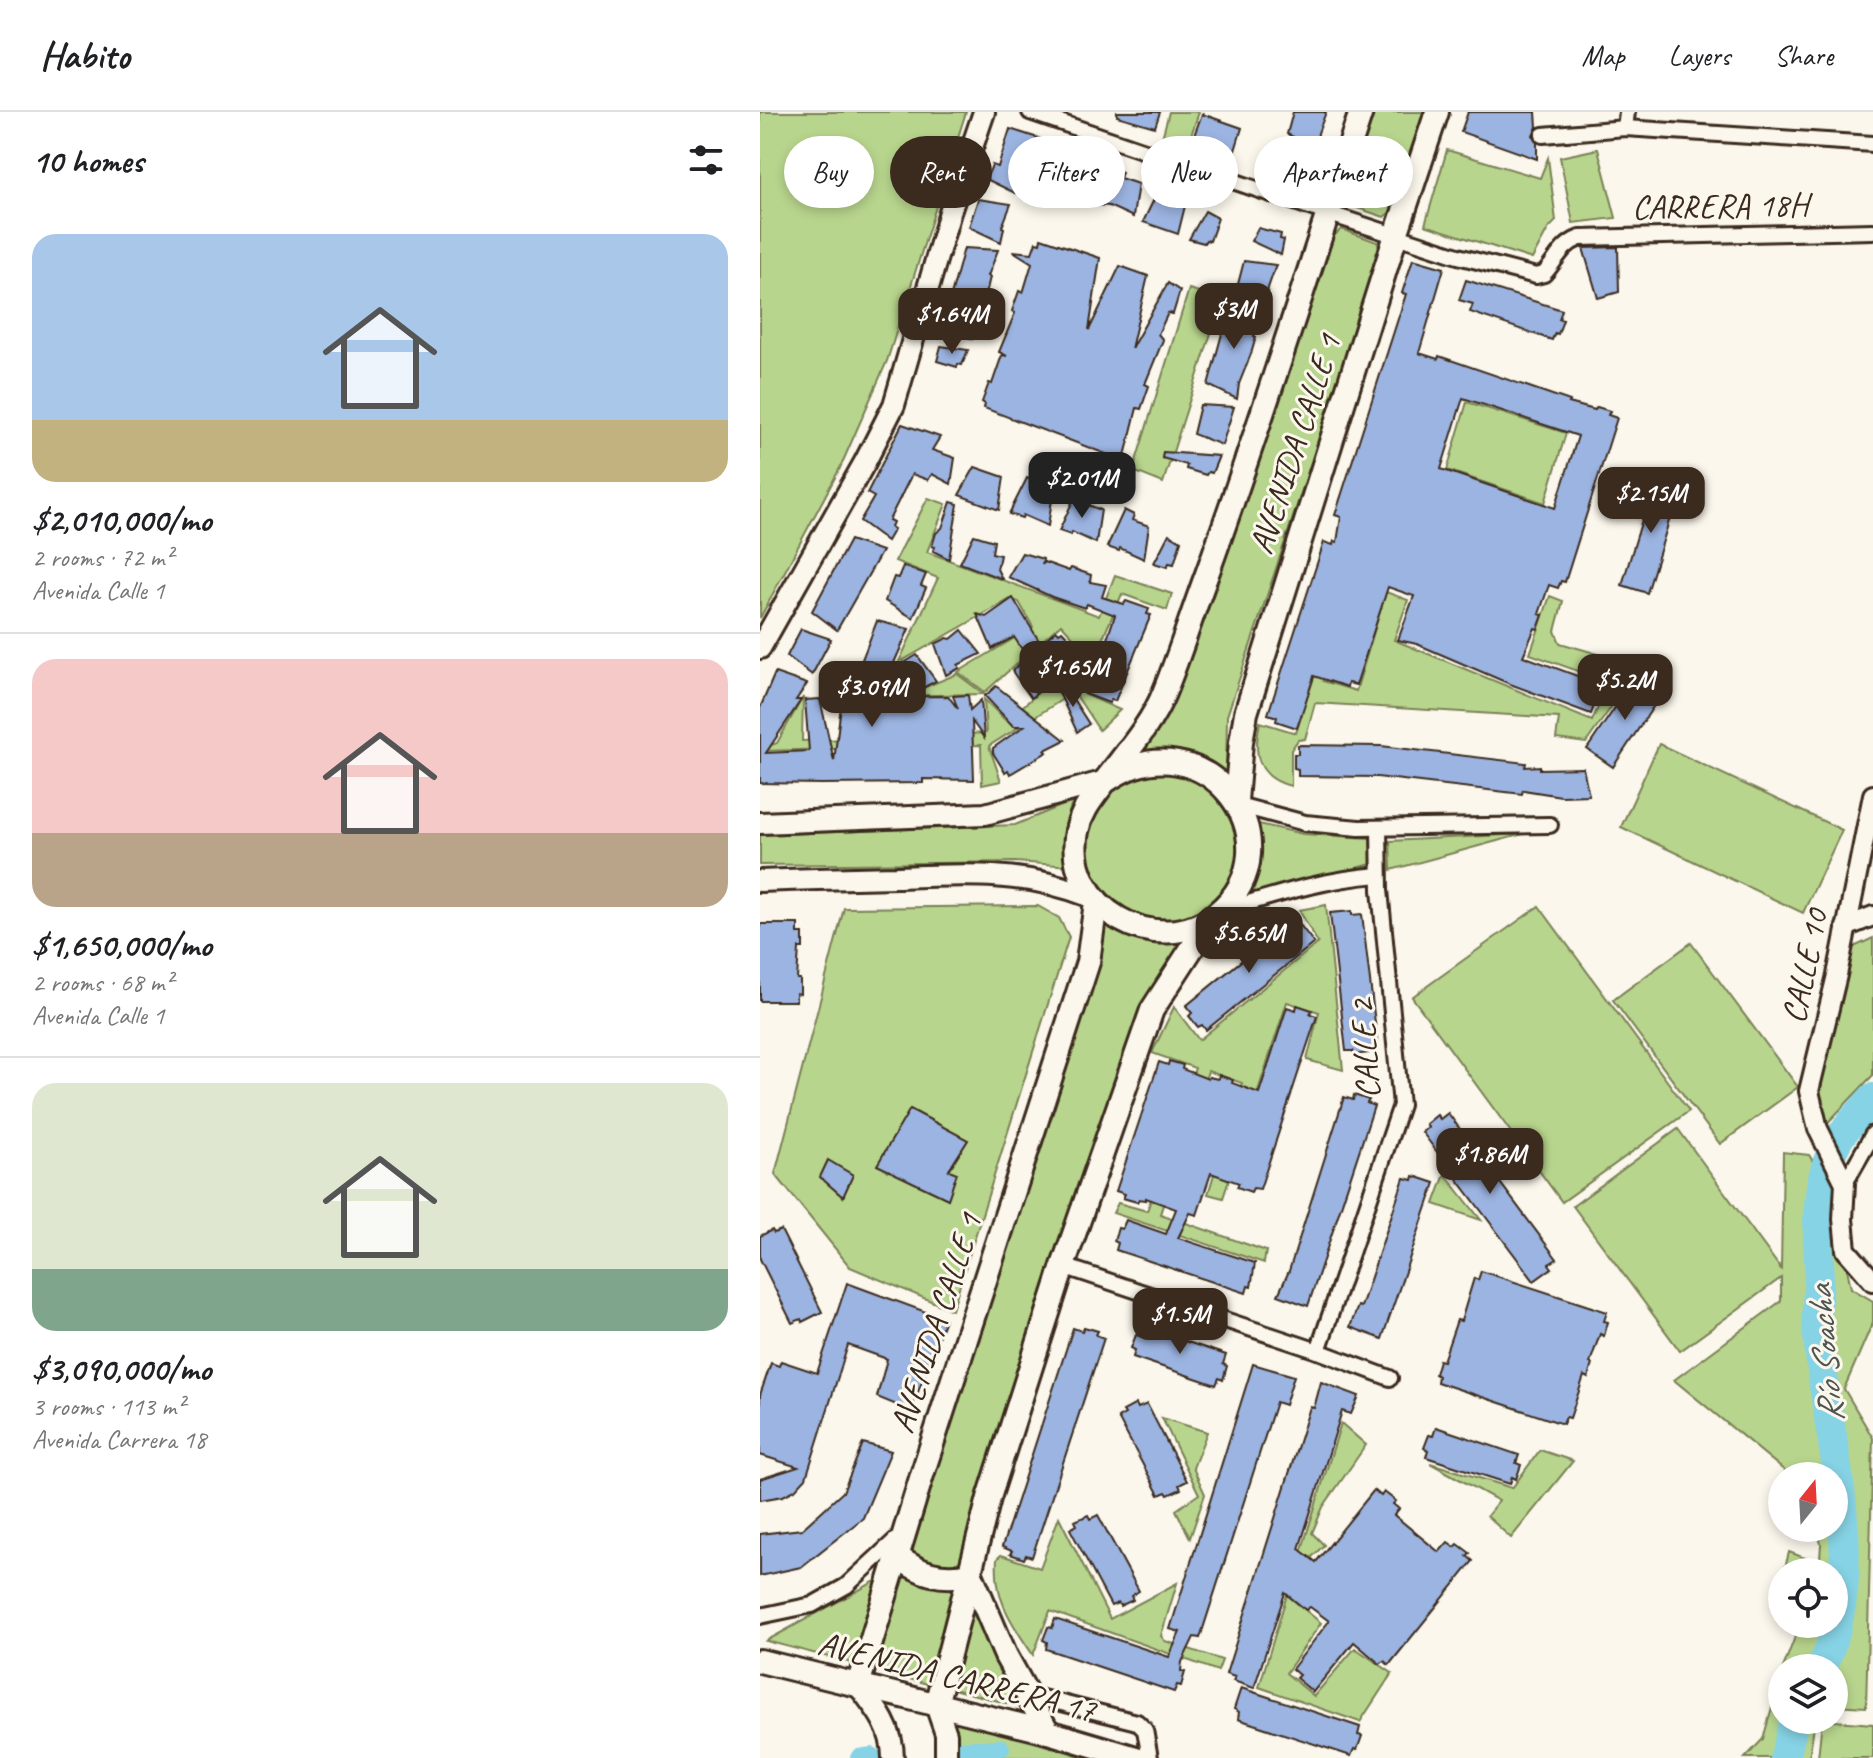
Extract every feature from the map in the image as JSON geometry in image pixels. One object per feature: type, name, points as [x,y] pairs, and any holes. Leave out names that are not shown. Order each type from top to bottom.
[{"type":"main road","points":[[760,648],[894,405],[950,212],[984,112]]},
{"type":"main road","name":"AVENIDA CALLE 1","points":[[1106,781],[1162,697],[1265,412],[1361,112]]},
{"type":"main road","name":"AVENIDA CALLE 1","points":[[1237,803],[1246,713],[1437,112]]},
{"type":"main road","points":[[760,823],[985,814],[1106,781],[1134,765],[1156,760],[1180,762],[1202,770],[1237,803],[1246,827],[1248,850],[1244,873],[1234,894],[1216,914],[1152,1010],[1063,1266],[989,1498],[936,1705],[946,1734],[946,1758]]},
{"type":"main road","points":[[1094,899],[1080,874],[1076,834],[1091,797],[1106,781]]},
{"type":"main road","points":[[760,881],[964,875],[1026,877],[1066,886],[1094,899],[1116,919],[1139,929],[1165,932],[1191,928],[1216,914]]},
{"type":"main road","name":"AVENIDA CALLE 1","points":[[858,1685],[1088,962],[1094,899]]},
{"type":"main road","points":[[897,1556],[924,1573],[955,1578],[971,1574]]},
{"type":"main road","points":[[971,1574],[987,1616],[1048,1732]]},
{"type":"main road","name":"AVENIDA CARRERA 17","points":[[760,1661],[1048,1732],[1136,1758]]},
{"type":"main road","points":[[858,1685],[886,1723],[893,1758]]},
{"type":"street","points":[[1030,112],[1396,235]]},
{"type":"street","points":[[1625,128],[1627,112]]},
{"type":"street","points":[[1543,135],[1625,128],[1873,144]]},
{"type":"street","name":"CARRERA 18H","points":[[1396,235],[1536,276],[1544,274],[1569,242],[1580,238],[1873,231]]},
{"type":"street","name":"CALLE 10","points":[[1843,1178],[1818,1129],[1809,1091],[1873,795]]},
{"type":"street","points":[[1237,803],[1305,823],[1379,828],[1550,825]]},
{"type":"street","name":"CALLE 2","points":[[1318,1351],[1401,1105],[1379,875],[1379,828]]},
{"type":"street","points":[[1216,914],[1345,877],[1379,875]]},
{"type":"street","points":[[1846,927],[1873,916]]},
{"type":"street","points":[[1873,1134],[1843,1178],[1846,1250],[1873,1281]]},
{"type":"street","points":[[1063,1266],[1390,1378]]},
{"type":"street","points":[[760,1616],[812,1605],[846,1586],[904,1533]]},
{"type":"street","points":[[1026,1694],[1137,1722],[1145,1730],[1150,1758]]},
{"type":"green space","points":[[760,112],[966,112],[958,136],[890,136],[890,208],[936,208],[887,361],[840,468],[760,618]]},
{"type":"green space","points":[[1169,112],[1199,112],[1191,136],[1163,136]]},
{"type":"green space","points":[[1369,112],[1425,112],[1413,149],[1413,136],[1361,136]]},
{"type":"green space","points":[[1598,149],[1616,218],[1573,223],[1560,157]]},
{"type":"green space","points":[[1447,150],[1540,178],[1548,158],[1556,221],[1548,229],[1532,259],[1425,225]]},
{"type":"green space","points":[[1357,208],[1394,208],[1384,217]]},
{"type":"green space","points":[[1341,229],[1377,242],[1381,252],[1227,716],[1226,776],[1200,760],[1135,755],[1238,519],[1333,237]]},
{"type":"green space","points":[[1189,289],[1222,299],[1163,483],[1133,471]]},
{"type":"green space","points":[[1467,402],[1566,433],[1545,503],[1447,470]]},
{"type":"green space","points":[[928,498],[946,504],[927,552],[1099,616],[1115,575],[1172,594],[1167,610],[1122,594],[1084,681],[1084,694],[1120,710],[1099,730],[1074,692],[989,746],[1001,781],[982,785],[981,745],[760,751],[760,741],[769,746],[777,743],[803,697],[802,741],[986,733],[984,699],[1006,721],[1086,651],[1061,624],[985,692],[958,672],[1033,627],[1019,602],[1010,599],[902,661],[916,691],[957,674],[984,694],[883,696],[938,578],[895,561]]},
{"type":"green space","points":[[1358,542],[1363,545],[1323,681],[1356,691],[1386,592],[1408,600],[1394,640],[1592,721],[1609,682],[1530,654],[1550,596],[1563,601],[1555,631],[1560,643],[1640,666],[1586,743],[1556,739],[1559,718],[1315,703],[1305,739],[1298,740],[1291,750],[1291,786],[1279,782],[1270,777],[1260,762],[1257,744],[1260,722],[1296,733]]},
{"type":"green space","points":[[1659,744],[1842,830],[1803,913],[1621,827]]},
{"type":"green space","points":[[1162,771],[1191,777],[1216,793],[1232,818],[1238,847],[1232,876],[1216,901],[1191,917],[1162,923],[1133,917],[1108,901],[1092,876],[1086,847],[1092,818],[1108,793],[1133,777]]},
{"type":"green space","points":[[1073,801],[1064,834],[1071,866],[1015,862],[760,865],[760,835],[1015,825]]},
{"type":"green space","points":[[1259,824],[1303,834],[1370,838],[1372,864],[1253,894],[1262,846]]},
{"type":"green space","points":[[1523,834],[1391,870],[1390,841]]},
{"type":"green space","points":[[1326,905],[1343,1070],[1307,1060],[1319,1012],[1287,1002],[1223,1198],[1208,1194],[1242,1083],[1208,1071],[1160,1214],[1266,1251],[1264,1263],[1113,1213],[1118,1203],[1147,1211],[1195,1068],[1152,1053],[1174,1007],[1199,1040],[1318,943],[1299,910]]},
{"type":"green space","points":[[1038,906],[1059,918],[1069,937],[952,1310],[850,1267],[775,1174],[844,908]]},
{"type":"green space","points":[[1539,906],[1689,1111],[1562,1202],[1412,997]]},
{"type":"green space","points":[[1098,918],[1139,939],[1161,943],[1185,942],[982,1495],[958,1574],[905,1558]]},
{"type":"green space","points":[[1873,938],[1873,1075],[1819,1132],[1814,1090],[1841,953]]},
{"type":"green space","points":[[1691,943],[1798,1087],[1720,1144],[1613,1000]]},
{"type":"green space","points":[[1678,1129],[1781,1269],[1783,1152],[1809,1155],[1831,1190],[1851,1288],[1873,1301],[1873,1322],[1844,1389],[1873,1438],[1866,1707],[1848,1706],[1848,1654],[1788,1654],[1795,1638],[1848,1638],[1848,1558],[1820,1558],[1820,1542],[1848,1542],[1848,1462],[1774,1462],[1674,1380],[1781,1301],[1781,1278],[1680,1351],[1573,1206]]},
{"type":"green space","points":[[1445,1174],[1481,1220],[1434,1204]]},
{"type":"green space","points":[[1162,1418],[1207,1432],[1193,1468],[1205,1494],[1190,1538],[1176,1510],[1199,1494]]},
{"type":"green space","points":[[1341,1423],[1366,1445],[1323,1507],[1312,1533],[1324,1545],[1294,1575]]},
{"type":"green space","points":[[1540,1450],[1573,1461],[1511,1538],[1487,1516],[1499,1501],[1430,1463],[1512,1488]]},
{"type":"green space","points":[[1059,1517],[1110,1619],[1177,1583],[1161,1636],[1165,1641],[1222,1660],[1218,1671],[1050,1611],[1033,1655],[1001,1599],[997,1559],[1001,1555],[1040,1568]]},
{"type":"green space","points":[[1789,1552],[1805,1558],[1788,1558]]},
{"type":"green space","points":[[899,1571],[958,1587],[931,1685],[873,1669]]},
{"type":"green space","points":[[879,1579],[852,1663],[766,1641]]},
{"type":"green space","points":[[1287,1595],[1321,1623],[1286,1673],[1314,1696],[1355,1648],[1392,1673],[1360,1722],[1259,1687]]},
{"type":"green space","points":[[969,1605],[1021,1707],[949,1688]]},
{"type":"green space","points":[[955,1718],[1087,1758],[953,1757]]},
{"type":"green space","points":[[1768,1721],[1768,1734],[1813,1734],[1809,1758],[1745,1758],[1763,1739]]},
{"type":"green space","points":[[1848,1722],[1873,1724],[1873,1758],[1818,1758],[1821,1734],[1848,1734]]},
{"type":"building","points":[[1117,112],[1160,112],[1155,127],[1117,116]]},
{"type":"building","points":[[1293,112],[1326,112],[1318,136],[1287,134]]},
{"type":"building","points":[[1468,112],[1536,112],[1537,127],[1533,135],[1537,143],[1537,159],[1461,132]]},
{"type":"building","points":[[1202,114],[1242,128],[1238,141],[1238,136],[1194,136]]},
{"type":"building","points":[[1010,129],[1032,136],[1008,136],[1008,190],[992,182],[992,165],[998,167]]},
{"type":"building","points":[[1125,180],[1138,184],[1133,217],[1113,208],[1125,208]]},
{"type":"building","points":[[992,201],[1008,204],[1001,242],[969,227],[975,208],[992,208]]},
{"type":"building","points":[[1150,208],[1184,208],[1178,234],[1143,222]]},
{"type":"building","points":[[1205,211],[1218,218],[1210,241],[1204,243],[1189,239]]},
{"type":"building","points":[[1258,228],[1281,234],[1280,239],[1284,240],[1281,255],[1251,241]]},
{"type":"building","points":[[1041,238],[1100,258],[1089,330],[1120,266],[1148,276],[1131,349],[1168,283],[1180,291],[1173,314],[1168,313],[1158,334],[1163,340],[1145,384],[1149,386],[1141,409],[1137,408],[1125,456],[1120,455],[1119,459],[984,408],[982,402],[989,383],[992,384],[1002,355],[1007,356],[999,352],[1015,313],[1012,311],[1019,291],[1023,293],[1032,263],[1013,251],[1032,253]]},
{"type":"building","points":[[1618,247],[1619,292],[1598,298],[1583,248]]},
{"type":"building","points":[[964,248],[998,250],[972,339],[943,325]]},
{"type":"building","points":[[1413,259],[1444,268],[1419,353],[1438,359],[1439,356],[1569,403],[1610,411],[1608,415],[1617,418],[1565,582],[1561,581],[1558,588],[1549,585],[1539,614],[1543,615],[1538,629],[1535,628],[1523,656],[1602,685],[1591,714],[1417,644],[1398,640],[1414,596],[1388,587],[1356,685],[1348,683],[1347,687],[1314,676],[1297,728],[1276,721],[1277,717],[1268,714],[1324,542],[1333,545],[1334,541],[1337,542],[1341,517],[1335,515],[1406,294],[1402,293]],"holes":[[[1463,398],[1578,436],[1555,508],[1441,469]]]},
{"type":"building","points":[[1244,261],[1276,265],[1266,302],[1237,288]]},
{"type":"building","points":[[1466,280],[1562,310],[1559,319],[1563,320],[1558,334],[1555,333],[1552,340],[1470,312],[1473,304],[1459,300]]},
{"type":"building","points":[[1229,308],[1262,313],[1237,399],[1208,385]]},
{"type":"building","points":[[941,346],[968,350],[962,365],[958,364],[957,367],[937,361]]},
{"type":"building","points":[[1200,405],[1234,407],[1222,445],[1193,434]]},
{"type":"building","points":[[902,424],[940,437],[932,450],[955,458],[951,484],[932,474],[928,480],[912,474],[889,520],[893,522],[891,527],[894,529],[887,541],[860,521],[874,497],[867,493]]},
{"type":"building","points":[[1163,452],[1219,456],[1212,473],[1206,475],[1186,469],[1187,465],[1162,458]]},
{"type":"building","points":[[975,467],[1004,477],[999,510],[959,495]]},
{"type":"building","points":[[1655,477],[1680,485],[1647,593],[1622,585]]},
{"type":"building","points":[[1027,478],[1036,482],[1034,487],[1053,493],[1048,526],[1023,515],[1022,518],[1009,514]]},
{"type":"building","points":[[1076,494],[1086,498],[1083,503],[1101,510],[1096,543],[1072,532],[1071,535],[1059,531]]},
{"type":"building","points":[[951,502],[958,504],[949,559],[933,551],[935,547],[932,546]]},
{"type":"building","points":[[1124,510],[1134,515],[1132,520],[1149,526],[1144,559],[1120,548],[1119,551],[1107,547]]},
{"type":"building","points":[[1169,534],[1181,541],[1174,564],[1169,563],[1167,567],[1154,563]]},
{"type":"building","points":[[974,535],[994,541],[992,553],[1000,555],[997,569],[1002,579],[960,563]]},
{"type":"building","points":[[850,540],[882,551],[837,630],[812,611]]},
{"type":"building","points":[[1022,553],[1043,559],[1042,565],[1044,562],[1091,575],[1090,582],[1106,585],[1102,597],[1149,609],[1147,614],[1151,615],[1115,701],[1109,703],[1085,694],[1115,615],[1087,604],[1085,608],[1052,597],[1008,577]]},
{"type":"building","points":[[903,566],[926,574],[921,586],[926,588],[913,618],[885,601],[894,577],[898,578]]},
{"type":"building","points":[[1013,598],[1041,644],[1056,630],[1059,633],[1062,631],[1082,652],[1039,687],[1041,689],[1031,698],[1012,671],[1027,657],[1014,637],[992,649],[977,614],[986,617]]},
{"type":"building","points":[[877,621],[909,629],[879,697],[948,696],[958,709],[953,696],[968,695],[970,710],[981,700],[984,738],[972,721],[974,780],[760,783],[760,708],[775,673],[807,684],[796,700],[801,700],[766,753],[809,751],[805,700],[820,699],[834,761],[842,698],[847,698]]},
{"type":"building","points":[[801,629],[831,639],[812,675],[787,656]]},
{"type":"building","points":[[962,630],[981,654],[958,665],[960,668],[946,675],[935,644],[951,639]]},
{"type":"building","points":[[917,655],[936,681],[919,690],[904,663]]},
{"type":"building","points":[[1635,678],[1643,683],[1645,679],[1661,695],[1613,767],[1587,749]]},
{"type":"building","points":[[1064,685],[1089,724],[1077,732],[1057,688]]},
{"type":"building","points":[[996,686],[1065,740],[1010,774],[1008,770],[1005,772],[993,748],[1024,726],[1013,726],[985,696]]},
{"type":"building","points":[[1298,745],[1381,746],[1526,763],[1525,767],[1540,766],[1540,769],[1583,768],[1589,795],[1561,796],[1523,790],[1522,794],[1377,777],[1298,776],[1298,769],[1294,768],[1294,754],[1298,754]]},
{"type":"building","points":[[1352,911],[1352,915],[1362,914],[1378,1048],[1355,1055],[1353,1051],[1346,1051],[1330,913]]},
{"type":"building","points":[[1290,921],[1296,929],[1300,925],[1314,943],[1206,1030],[1202,1025],[1198,1027],[1186,1006]]},
{"type":"building","points":[[760,924],[798,924],[798,933],[803,933],[797,979],[800,979],[800,994],[796,993],[796,1001],[760,1001]]},
{"type":"building","points":[[1297,1005],[1312,1010],[1310,1014],[1317,1016],[1260,1189],[1253,1188],[1251,1192],[1237,1187],[1239,1183],[1211,1173],[1197,1215],[1190,1213],[1178,1238],[1255,1263],[1251,1287],[1248,1286],[1246,1293],[1116,1250],[1118,1243],[1114,1241],[1118,1228],[1122,1229],[1126,1220],[1166,1234],[1176,1209],[1146,1198],[1137,1202],[1123,1198],[1125,1194],[1116,1191],[1159,1062],[1183,1065],[1182,1069],[1208,1079],[1218,1079],[1219,1075],[1259,1093],[1287,1007],[1296,1010]]},
{"type":"building","points":[[1354,1095],[1369,1100],[1367,1103],[1374,1106],[1308,1306],[1278,1295],[1289,1271],[1344,1097],[1353,1100]]},
{"type":"building","points":[[910,1109],[968,1140],[949,1170],[957,1173],[948,1199],[877,1165]]},
{"type":"building","points":[[1448,1113],[1557,1259],[1549,1264],[1552,1268],[1534,1281],[1422,1132],[1437,1115],[1440,1119]]},
{"type":"building","points":[[828,1160],[853,1175],[843,1197],[820,1177]]},
{"type":"building","points":[[1414,1176],[1435,1183],[1382,1339],[1350,1327],[1358,1306],[1361,1307],[1404,1178],[1413,1180]]},
{"type":"building","points":[[772,1230],[774,1233],[781,1230],[822,1312],[802,1322],[801,1319],[792,1323],[760,1259],[760,1236]]},
{"type":"building","points":[[1481,1271],[1607,1312],[1604,1336],[1600,1334],[1588,1378],[1584,1376],[1570,1418],[1566,1417],[1563,1424],[1437,1382],[1438,1376],[1435,1374],[1439,1360],[1443,1361],[1457,1320],[1461,1321],[1474,1278],[1478,1280]]},
{"type":"building","points":[[847,1283],[945,1319],[911,1411],[877,1397],[887,1359],[848,1345],[806,1478],[795,1490],[783,1496],[760,1500],[760,1479],[798,1467],[760,1455],[760,1395],[771,1363],[779,1366],[781,1361],[817,1373]]},
{"type":"building","points":[[1084,1327],[1098,1331],[1096,1335],[1104,1338],[1032,1557],[1026,1555],[1024,1559],[1002,1547],[1073,1328],[1082,1331]]},
{"type":"building","points":[[1143,1327],[1226,1355],[1223,1380],[1219,1378],[1216,1385],[1133,1357],[1135,1350],[1131,1348]]},
{"type":"building","points":[[1253,1364],[1294,1376],[1285,1405],[1276,1402],[1200,1638],[1194,1637],[1182,1662],[1181,1671],[1185,1672],[1181,1686],[1177,1685],[1174,1692],[1046,1649],[1047,1642],[1043,1640],[1055,1619],[1169,1657],[1180,1632],[1170,1629]]},
{"type":"building","points":[[1321,1382],[1359,1396],[1351,1414],[1342,1411],[1299,1549],[1316,1562],[1374,1490],[1381,1496],[1384,1492],[1396,1501],[1393,1504],[1399,1509],[1394,1515],[1439,1552],[1448,1542],[1455,1547],[1458,1544],[1470,1553],[1467,1556],[1473,1561],[1389,1665],[1384,1661],[1380,1664],[1354,1642],[1313,1692],[1296,1678],[1299,1675],[1292,1669],[1329,1621],[1310,1607],[1306,1610],[1285,1593],[1254,1688],[1233,1681],[1235,1677],[1226,1674],[1310,1407],[1314,1408]]},
{"type":"building","points":[[1136,1404],[1138,1408],[1147,1404],[1187,1481],[1179,1485],[1181,1489],[1168,1495],[1166,1492],[1159,1495],[1118,1418],[1125,1414],[1123,1411]]},
{"type":"building","points":[[1436,1427],[1519,1455],[1516,1463],[1521,1465],[1516,1479],[1512,1477],[1510,1484],[1426,1457],[1428,1450],[1424,1448]]},
{"type":"building","points":[[863,1443],[891,1451],[863,1518],[801,1567],[760,1576],[760,1534],[802,1529],[843,1492]]},
{"type":"building","points":[[1088,1515],[1090,1519],[1098,1515],[1139,1591],[1131,1596],[1133,1600],[1120,1606],[1118,1603],[1111,1606],[1070,1529],[1077,1525],[1075,1521]]},
{"type":"building","points":[[1241,1688],[1360,1727],[1358,1735],[1362,1736],[1357,1750],[1354,1749],[1351,1756],[1238,1719],[1239,1712],[1234,1709]]},
{"type":"waterway","name":"Río Soacha","points":[[1826,1654],[1836,1629],[1843,1588],[1844,1544],[1841,1500],[1817,1326],[1819,1201],[1830,1155],[1850,1124],[1873,1098]]},
{"type":"waterway","name":"Río Soacha","points":[[1785,1758],[1791,1734]]},
{"type":"waterway","points":[[950,1750],[1001,1748]]},
{"type":"waterway","points":[[859,1758],[872,1756]]}]
